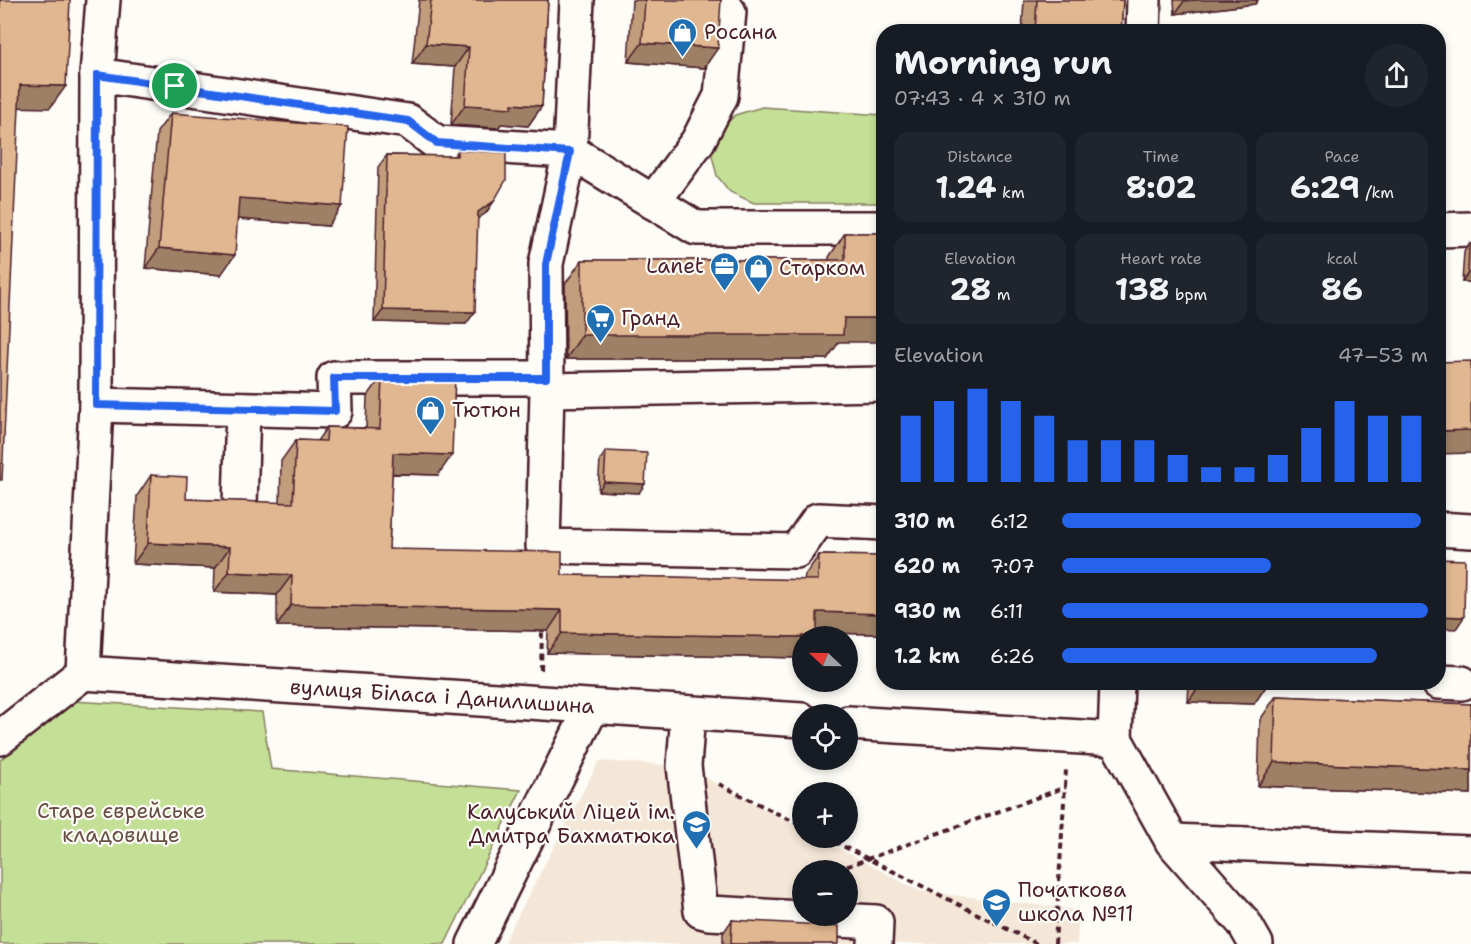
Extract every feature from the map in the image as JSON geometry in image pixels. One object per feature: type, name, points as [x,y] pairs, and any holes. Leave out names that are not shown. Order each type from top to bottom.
[{"type":"street","points":[[0,738],[83,673],[96,405],[97,75],[103,0]]},
{"type":"street","points":[[577,0],[570,152],[546,264],[543,546],[796,551],[818,520],[876,523]]},
{"type":"street","points":[[1143,24],[1144,0]]},
{"type":"street","points":[[652,202],[698,141],[721,96],[729,12]]},
{"type":"street","points":[[97,75],[408,121],[437,143],[570,152],[696,228],[876,228]]},
{"type":"street","points":[[1446,230],[1471,230]]},
{"type":"street","points":[[96,405],[335,411],[334,378],[546,384],[876,384]]},
{"type":"street","points":[[240,505],[243,409]]},
{"type":"street","points":[[1446,529],[1471,531]]},
{"type":"street","name":"вулиця Біласа і Данилишина","points":[[83,673],[792,719]]},
{"type":"street","points":[[1117,690],[1115,739],[1172,841],[1244,923],[1256,944]]},
{"type":"street","points":[[474,944],[592,707]]},
{"type":"street","points":[[688,713],[684,766],[701,911],[876,922],[875,944]]},
{"type":"street","points":[[858,724],[1115,739]]},
{"type":"street","points":[[1172,841],[1471,853]]},
{"type":"path","points":[[1055,944],[1066,787],[1067,736]]},
{"type":"path","points":[[684,766],[792,821]]},
{"type":"path","points":[[858,863],[1066,787]]},
{"type":"path","points":[[847,848],[1037,944]]},
{"type":"shaded area","name":"Калуський Ліцей ім. Дмитра Бахматюка","points":[[599,761],[684,766],[792,824],[792,848],[839,848],[919,891],[1079,910],[1077,944],[503,944]]},
{"type":"green space","points":[[762,107],[876,115],[876,203],[754,203],[730,192],[717,176],[712,156],[719,132],[735,115]]},
{"type":"green space","name":"Старе єврейське кладовище","points":[[72,701],[262,712],[271,769],[521,790],[445,944],[0,944],[0,760]]},
{"type":"building","points":[[0,0],[70,0],[66,86],[20,85],[2,480],[0,480]]},
{"type":"building","points":[[431,0],[548,0],[542,106],[512,104],[512,108],[465,105],[469,47],[426,44]]},
{"type":"building","points":[[645,0],[721,0],[718,48],[642,43]]},
{"type":"building","points":[[1037,0],[1123,0],[1122,24],[1036,24]]},
{"type":"building","points":[[171,113],[348,127],[342,206],[239,198],[235,255],[159,248]]},
{"type":"building","points":[[458,150],[506,153],[506,180],[494,201],[478,212],[475,312],[383,310],[387,155],[457,156]]},
{"type":"building","points":[[845,233],[876,233],[876,318],[844,318],[843,335],[582,335],[582,260],[845,260]]},
{"type":"building","points":[[1469,244],[1471,244],[1471,274],[1468,273]]},
{"type":"building","points":[[1471,361],[1471,430],[1446,431],[1446,362]]},
{"type":"building","points":[[382,376],[455,376],[452,455],[393,453],[389,549],[562,552],[562,575],[818,580],[819,555],[876,556],[876,614],[817,612],[817,626],[792,626],[792,637],[562,633],[562,610],[291,605],[292,575],[229,572],[230,547],[148,543],[151,475],[187,477],[186,499],[293,503],[296,440],[326,441],[327,427],[380,429]]},
{"type":"building","points":[[606,451],[647,453],[645,484],[604,482]]},
{"type":"building","points":[[1446,559],[1465,560],[1464,617],[1446,616]]},
{"type":"building","points":[[1276,696],[1471,704],[1471,770],[1274,762]]},
{"type":"building","points":[[732,920],[792,923],[792,926],[839,926],[839,944],[731,944]]},
{"type":"place","name":"Росана","points":[[683,58]]},
{"type":"place","name":"Lanet","points":[[725,292]]},
{"type":"place","name":"Старком","points":[[758,294]]},
{"type":"place","name":"Гранд","points":[[600,344]]},
{"type":"place","name":"Тютюн","points":[[431,436]]},
{"type":"place","name":"Калуський Ліцей ім. Дмитра Бахматюка","points":[[696,850]]},
{"type":"place","name":"Початкова школа №11","points":[[997,928]]},
{"type":"route","points":[[97,75],[175,86],[408,121],[437,143],[570,152],[546,264],[546,378],[334,378],[335,411],[96,405],[97,75]]}]
